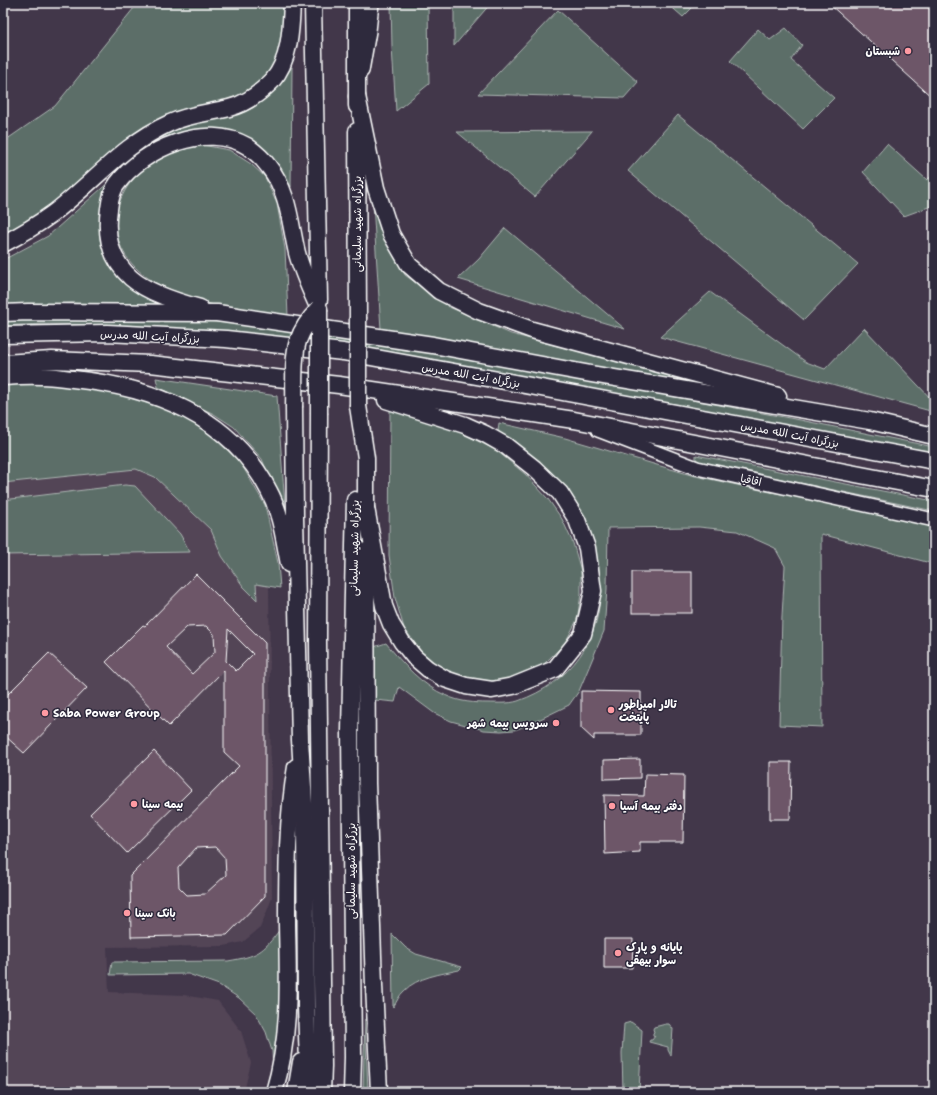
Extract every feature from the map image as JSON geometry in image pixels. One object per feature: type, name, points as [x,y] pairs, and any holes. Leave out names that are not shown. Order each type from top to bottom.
[{"type":"highway","points":[[3,244],[52,214],[116,158],[143,137],[169,123],[185,117],[230,108],[245,102],[260,92],[273,80],[283,65],[290,33],[292,3]]},
{"type":"highway","points":[[314,3],[319,309],[318,643],[323,1066],[322,1092]]},
{"type":"highway","name":"بزرگراه شهید سلیمانی","points":[[352,1092],[354,1057],[350,731],[358,406],[357,3]]},
{"type":"highway","points":[[357,96],[376,188],[391,234],[409,265],[439,291],[479,311],[532,330],[870,421],[934,436]]},
{"type":"highway","points":[[319,309],[297,252],[284,195],[269,167],[247,146],[218,138],[189,139],[174,143],[154,152],[128,172],[116,185],[110,202],[108,238],[112,252],[121,268],[132,279],[148,289],[185,304],[217,313],[433,345],[870,421]]},
{"type":"highway","points":[[309,1092],[306,1006],[306,819],[300,740],[294,407],[295,365],[298,340],[309,320],[319,309]]},
{"type":"highway","points":[[3,313],[217,313]]},
{"type":"highway","name":"بزرگراه آیت الله مدرس","points":[[3,335],[107,333],[226,339],[343,352],[504,380],[934,461]]},
{"type":"highway","points":[[3,363],[52,360],[150,364],[339,385],[574,420],[934,489]]},
{"type":"highway","points":[[3,376],[43,376],[93,381],[128,387],[164,399],[190,411],[232,442],[245,454],[270,492],[280,518],[297,607]]},
{"type":"highway","points":[[339,385],[465,425],[485,434],[506,446],[534,468],[560,493],[577,520],[587,548],[593,591],[583,634],[555,669],[513,686],[492,690],[466,686],[445,679],[428,669],[414,657],[402,642],[391,624],[384,606],[366,508]]},
{"type":"highway","points":[[358,406],[366,458],[367,783],[379,1092]]},
{"type":"highway","points":[[274,1092],[284,1053],[287,1008],[287,888],[291,792],[300,740]]},
{"type":"highway","points":[[296,1092],[306,1006]]},
{"type":"main road","points":[[357,96],[369,31],[372,3]]},
{"type":"main road","name":"اقاقیا","points":[[574,420],[697,468],[934,520]]},
{"type":"shaded area","points":[[3,422],[85,429],[259,539],[269,586],[272,898],[260,928],[243,942],[224,946],[107,947],[109,992],[184,995],[218,1001],[241,1031],[251,1063],[244,1092],[3,1092]]},
{"type":"green space","points":[[138,3],[286,3],[286,24],[278,57],[260,83],[243,96],[219,104],[191,109],[163,117],[126,139],[97,168],[44,212],[3,238],[3,142],[55,106]]},
{"type":"green space","points":[[391,3],[428,3],[429,84],[396,111],[392,47]]},
{"type":"green space","points":[[454,3],[491,3],[454,46]]},
{"type":"green space","points":[[667,3],[697,3],[683,17]]},
{"type":"green space","points":[[558,10],[638,82],[624,98],[478,94]]},
{"type":"green space","points":[[786,28],[802,45],[791,60],[834,98],[803,129],[730,61],[758,29],[770,40]]},
{"type":"green space","points":[[292,67],[291,187],[269,154],[257,144],[245,137],[232,133],[204,131],[160,138],[187,125],[228,117],[253,107],[270,94]]},
{"type":"green space","points":[[678,115],[858,264],[804,320],[628,171]]},
{"type":"green space","points":[[592,131],[535,197],[457,132]]},
{"type":"green space","points":[[887,144],[927,180],[934,174],[934,205],[904,216],[863,172]]},
{"type":"green space","points":[[202,145],[229,150],[251,164],[265,177],[277,204],[285,249],[288,316],[216,306],[160,285],[148,278],[132,264],[122,248],[117,232],[116,215],[121,199],[130,184],[142,170],[164,155],[185,148]]},
{"type":"green space","points":[[137,157],[103,204],[100,225],[100,240],[111,267],[121,281],[178,307],[72,303],[3,306],[3,260],[48,236]]},
{"type":"green space","points":[[373,204],[385,236],[405,275],[449,307],[511,334],[726,389],[725,394],[381,329]]},
{"type":"green space","points":[[505,228],[625,329],[458,279],[479,259]]},
{"type":"green space","points":[[710,292],[806,362],[825,369],[864,328],[934,402],[934,412],[660,337]]},
{"type":"green space","points":[[3,317],[164,317],[239,324],[384,343],[800,420],[934,447],[934,454],[436,360],[321,344],[166,328],[81,324],[34,324],[3,326]]},
{"type":"green space","points":[[156,378],[277,396],[286,520],[262,459],[234,427],[214,414],[158,387]]},
{"type":"green space","points":[[3,382],[79,384],[141,398],[192,420],[240,462],[265,505],[278,563],[280,588],[256,584],[257,600],[243,586],[222,556],[211,530],[155,477],[136,469],[3,483]]},
{"type":"green space","points":[[390,409],[459,431],[497,451],[525,474],[548,499],[562,519],[573,543],[581,571],[581,594],[577,620],[565,643],[545,663],[524,676],[495,682],[466,678],[447,672],[423,654],[404,628],[395,598],[389,555]]},
{"type":"green space","points":[[499,423],[565,438],[691,475],[765,491],[934,522],[934,564],[821,534],[822,727],[779,725],[785,566],[775,548],[737,531],[699,527],[608,528],[607,589],[604,631],[579,691],[569,705],[526,726],[514,730],[501,731],[484,730],[451,721],[434,713],[399,687],[395,702],[375,700],[374,647],[386,643],[399,659],[421,680],[452,698],[478,703],[511,703],[537,693],[568,671],[580,656],[589,640],[596,623],[599,604],[600,575],[594,548],[560,488],[548,471],[498,431]]},
{"type":"green space","points":[[696,455],[934,501],[934,511],[696,461]]},
{"type":"green space","points":[[125,485],[135,486],[180,534],[190,552],[3,555],[3,500]]},
{"type":"green space","points":[[280,929],[281,1015],[273,1072],[272,1051],[266,1032],[256,1014],[239,998],[219,985],[188,974],[110,975],[112,962],[228,961],[246,957],[253,955],[264,948]]},
{"type":"green space","points":[[392,934],[406,948],[416,954],[462,967],[459,970],[422,979],[409,986],[402,993],[393,1007]]},
{"type":"green space","points":[[365,1019],[368,1092],[363,1092]]},
{"type":"green space","points":[[631,1022],[642,1030],[639,1092],[623,1092],[622,1053],[624,1024]]},
{"type":"green space","points":[[669,1024],[673,1029],[671,1056],[668,1047],[649,1042],[655,1036],[653,1035],[654,1027]]},
{"type":"building","name":"شبستان","points":[[828,3],[934,3],[934,99]]},
{"type":"building","points":[[632,572],[692,572],[692,613],[632,613]]},
{"type":"building","points":[[196,574],[265,643],[265,896],[227,935],[131,937],[130,876],[239,766],[224,752],[224,670],[169,726],[106,662],[143,625],[145,626]],"holes":[[[206,626],[214,634],[215,652],[192,674],[166,647],[187,627]],[[228,629],[253,654],[236,671],[226,661]],[[215,847],[225,858],[226,875],[205,894],[187,895],[179,887],[178,868],[196,848]]]},
{"type":"building","points":[[49,653],[87,688],[24,753],[3,734],[3,699]]},
{"type":"building","name":"تالار امپراطور پایتخت","points":[[581,691],[641,692],[641,735],[594,735],[594,740],[581,728]]},
{"type":"building","points":[[154,751],[191,790],[127,853],[90,814]]},
{"type":"building","points":[[640,759],[640,778],[604,779],[604,760]]},
{"type":"building","points":[[770,762],[791,762],[790,819],[770,819]]},
{"type":"building","points":[[645,774],[684,775],[683,842],[640,842],[640,852],[605,854],[604,795],[644,796]]},
{"type":"building","name":"پایانه و پارک سوار بیهقی","points":[[604,939],[633,939],[632,968],[604,968]]},
{"type":"place","name":"شبستان","points":[[908,51]]},
{"type":"place","name":"تالار امپراطور پایتخت","points":[[611,710]]},
{"type":"place","name":"Saba Power Group","points":[[45,713]]},
{"type":"place","name":"سرویس بیمه شهر","points":[[556,723]]},
{"type":"place","name":"بیمه سینا","points":[[134,804]]},
{"type":"place","name":"دفتر بیمه آسیا","points":[[612,806]]},
{"type":"place","name":"بانک سینا","points":[[127,913]]},
{"type":"place","name":"پایانه و پارک سوار بیهقی","points":[[618,953]]}]
